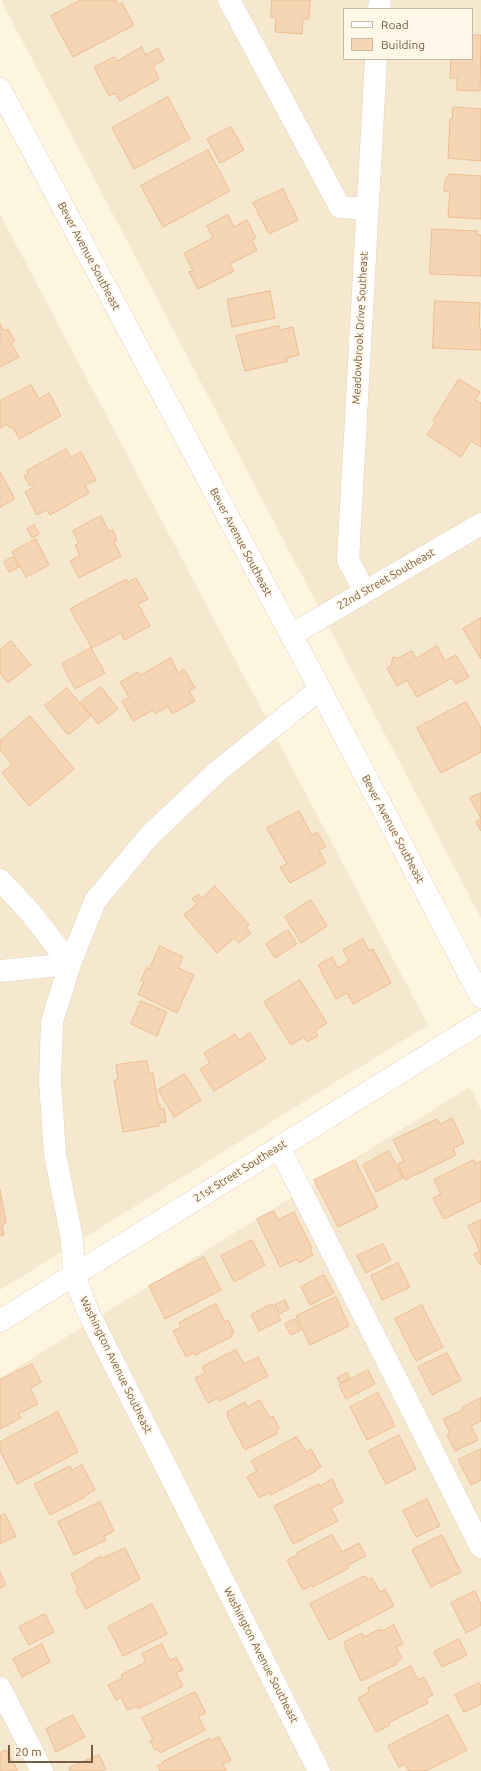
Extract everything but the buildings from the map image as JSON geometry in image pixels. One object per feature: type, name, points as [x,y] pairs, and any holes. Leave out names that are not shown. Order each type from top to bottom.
[{"type":"street","points":[[229,0],[340,207],[367,209]]},
{"type":"street","name":"Meadowbrook Drive Southeast","points":[[365,592],[348,560],[376,60]]},
{"type":"street","name":"Bever Avenue Southeast","points":[[0,89],[320,689],[481,997]]},
{"type":"street","name":"22nd Street Southeast","points":[[290,635],[481,524]]},
{"type":"street","name":"Washington Avenue Southeast","points":[[319,1771],[88,1312],[74,1276],[72,1239],[55,1154],[50,1081],[52,1022],[70,964],[95,901],[150,835],[218,771],[320,689]]},
{"type":"street","points":[[0,880],[31,913],[70,964]]},
{"type":"street","points":[[0,971],[70,964]]},
{"type":"street","name":"21st Street Southeast","points":[[0,1321],[481,1022]]},
{"type":"street","points":[[279,1147],[481,1547]]},
{"type":"street","points":[[0,1688],[42,1771]]},
{"type":"shaded area","points":[[1,0],[481,0],[481,918]]},
{"type":"shaded area","points":[[0,214],[428,1025],[0,1290]]},
{"type":"shaded area","points":[[470,1087],[481,1110],[481,1771],[0,1771],[0,1378]]}]
